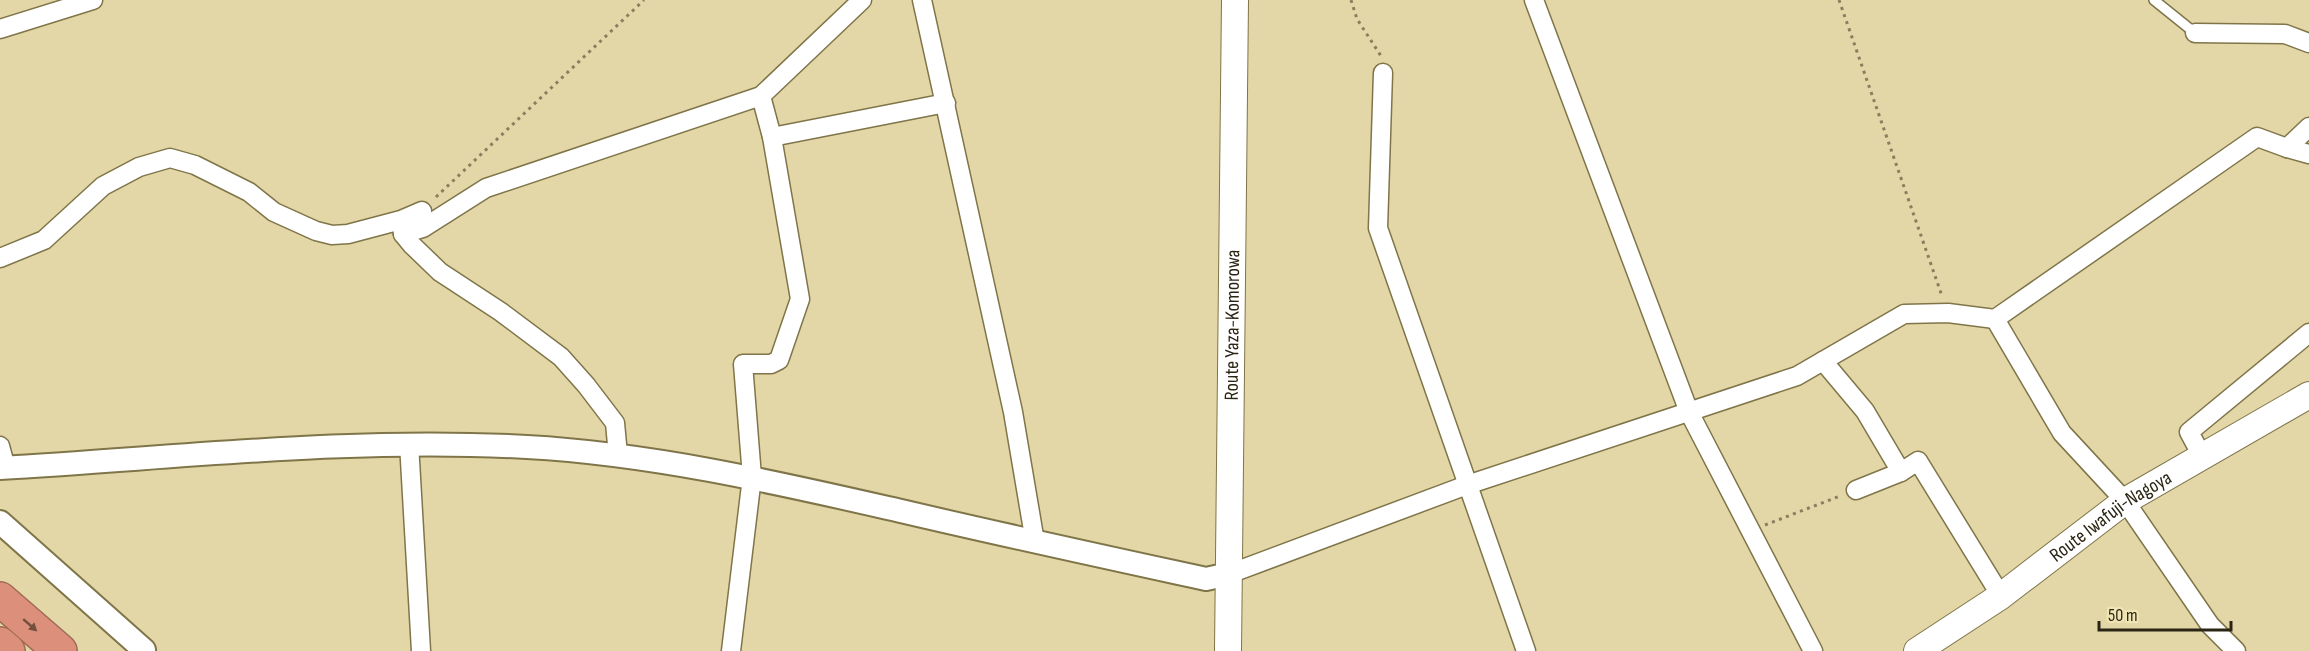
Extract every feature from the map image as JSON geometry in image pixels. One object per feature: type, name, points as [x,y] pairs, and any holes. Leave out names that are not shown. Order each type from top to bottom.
[{"type":"highway","points":[[0,599],[60,651]]},
{"type":"highway","points":[[0,644],[8,651]]},
{"type":"main road","name":"Route Yaza-Komorowa","points":[[1228,651],[1235,0]]},
{"type":"main road","name":"Route Iwafuji-Nagoya","points":[[1919,651],[2001,597],[2125,501],[2309,394]]},
{"type":"street","points":[[0,29],[93,0]]},
{"type":"street","points":[[0,258],[44,240],[103,186],[139,167],[170,158],[195,165],[249,192],[274,212],[316,231],[332,235],[402,227],[423,228],[486,188],[761,96],[862,0]]},
{"type":"street","points":[[922,0],[1013,412],[1035,542]]},
{"type":"street","points":[[1534,0],[1689,412],[1813,651]]},
{"type":"street","points":[[2195,33],[2285,34],[2309,43]]},
{"type":"street","points":[[1383,73],[1378,228],[1526,651]]},
{"type":"street","points":[[731,651],[752,477],[743,364],[771,364],[779,360],[800,299],[772,137],[761,96]]},
{"type":"street","points":[[772,137],[946,104]]},
{"type":"street","points":[[2287,148],[2309,127]]},
{"type":"street","points":[[0,446],[3,468],[409,443],[528,447],[618,455],[752,477],[1206,579],[1229,574],[1467,484],[1797,376],[1904,314],[1948,313],[1995,319],[2257,136],[2309,154]]},
{"type":"street","points":[[402,227],[422,211]]},
{"type":"street","points":[[402,227],[412,245],[440,273],[501,312],[561,357],[615,423],[618,455]]},
{"type":"street","points":[[1995,319],[2062,433],[2125,501],[2210,625],[2235,651]]},
{"type":"street","points":[[2202,456],[2189,432],[2309,333]]},
{"type":"street","points":[[1823,361],[1865,411],[1901,472]]},
{"type":"street","points":[[409,443],[421,651]]},
{"type":"street","points":[[1856,490],[1901,472],[1918,461],[2001,597]]},
{"type":"street","points":[[0,522],[144,651]]},
{"type":"lane","points":[[2154,0],[2195,33]]},
{"type":"path","points":[[422,211],[644,0]]},
{"type":"path","points":[[1351,0],[1357,19],[1381,55],[1383,73]]},
{"type":"path","points":[[1839,0],[1948,313]]},
{"type":"path","points":[[1751,530],[1856,490]]}]
